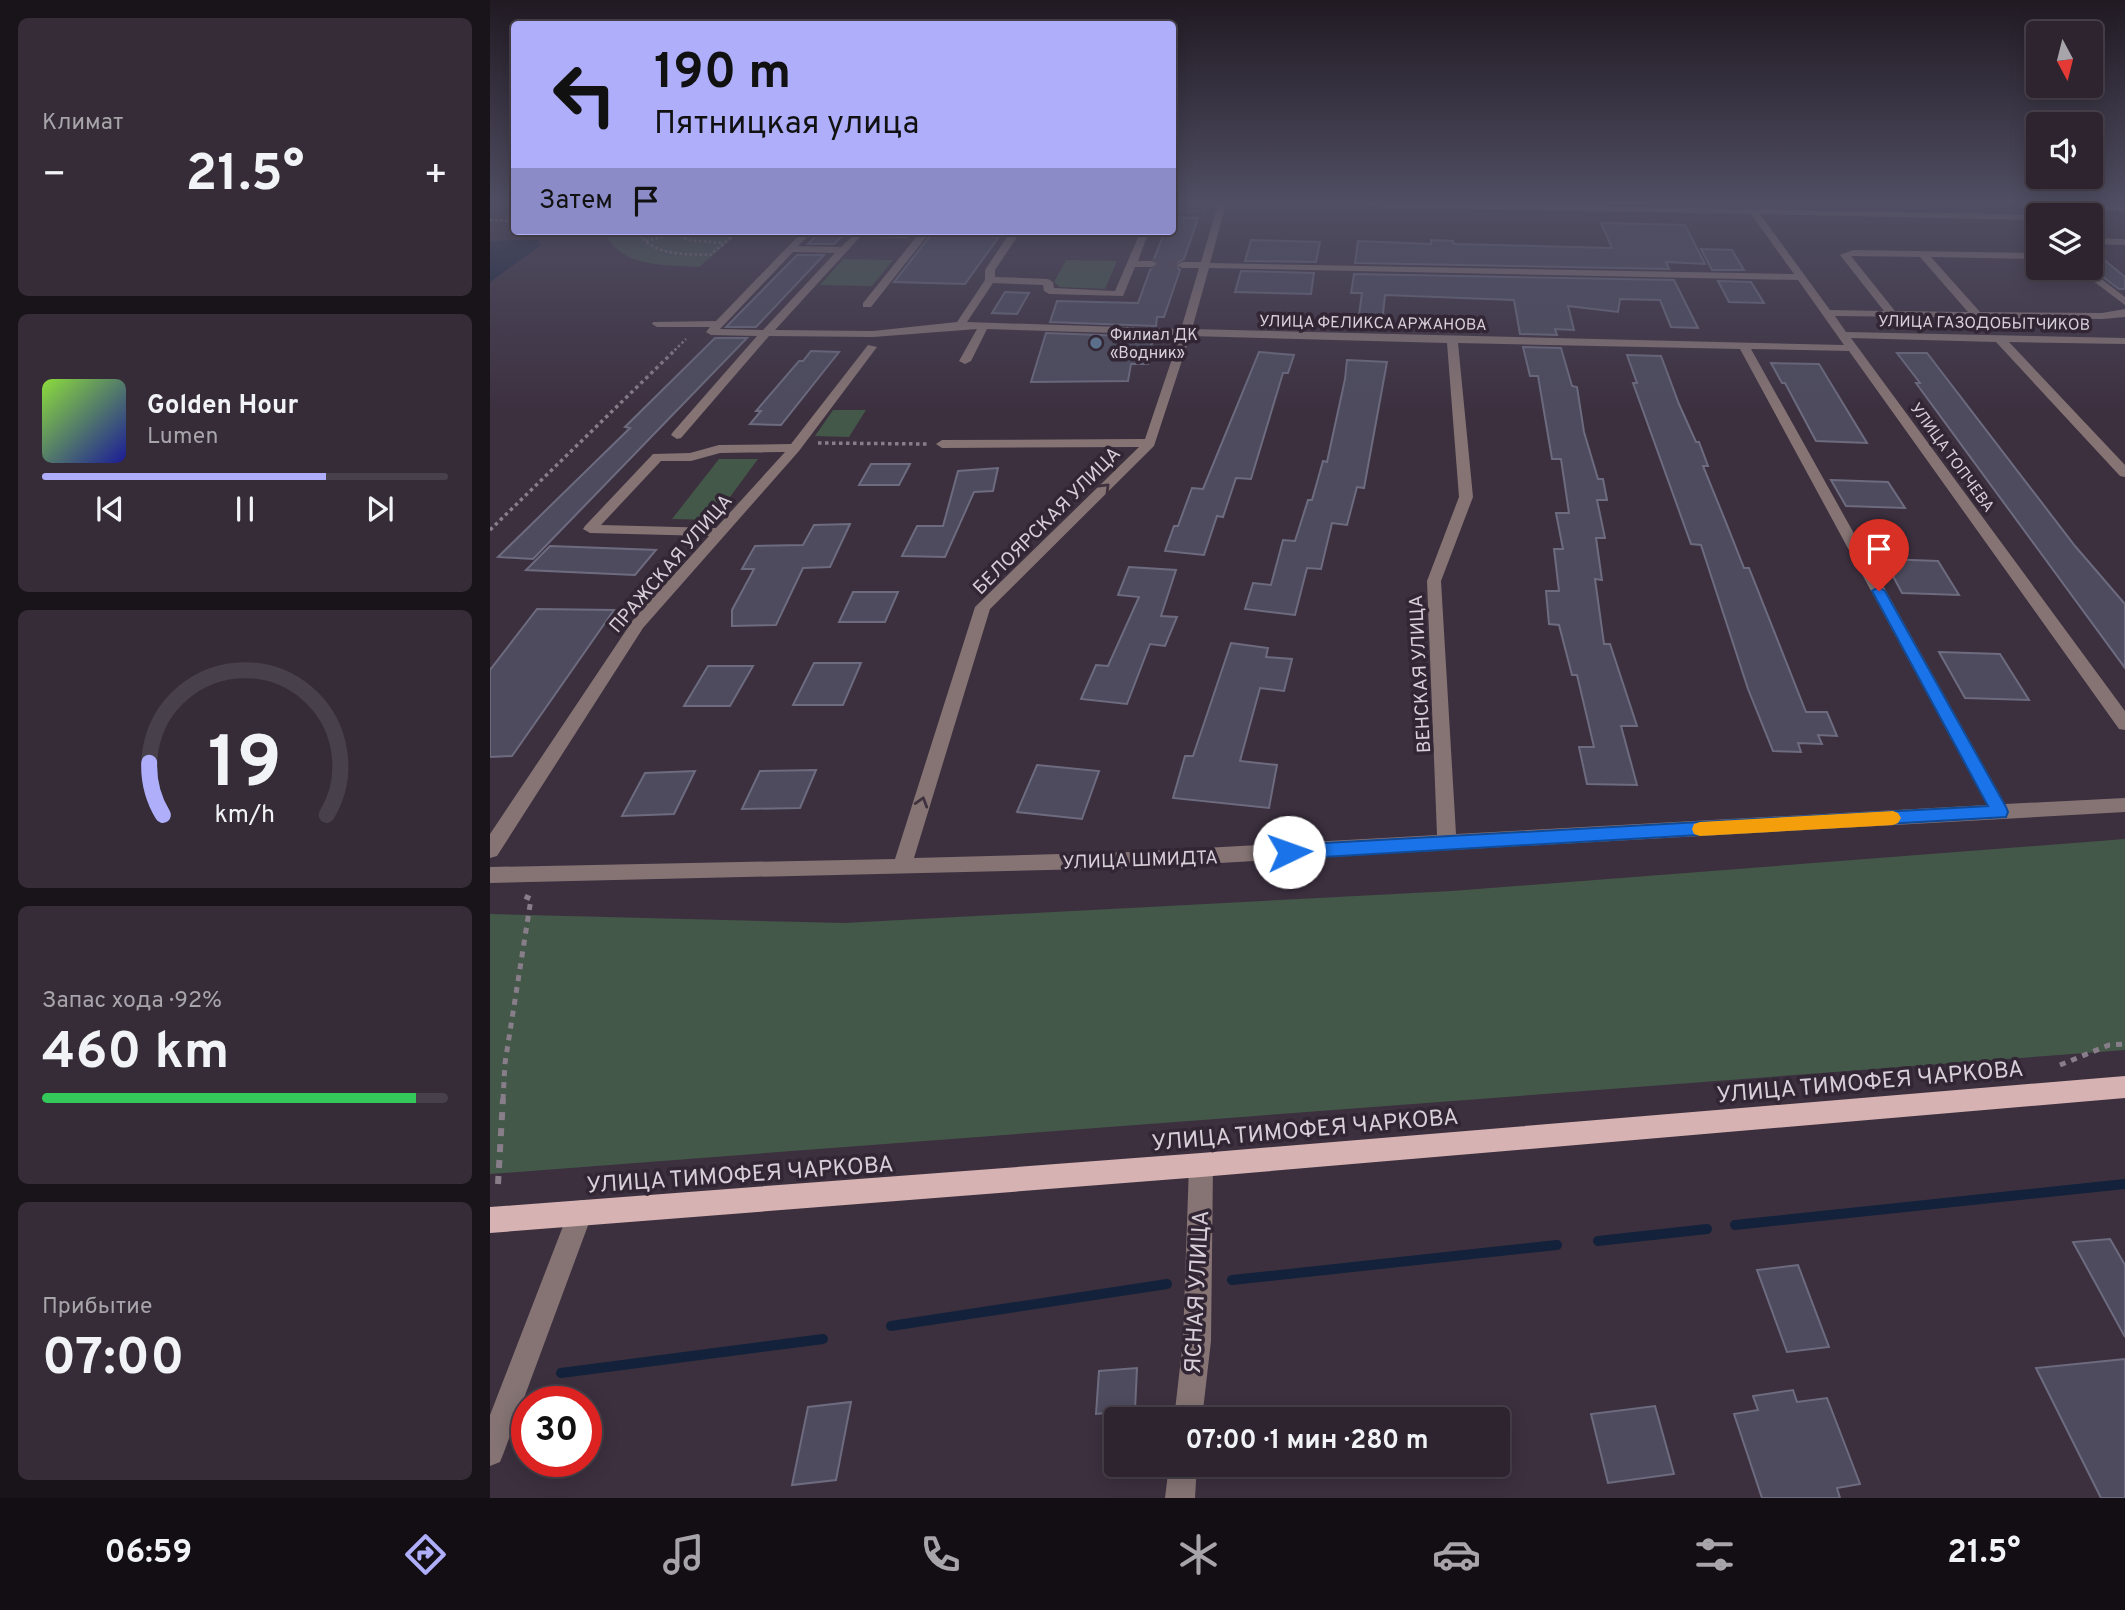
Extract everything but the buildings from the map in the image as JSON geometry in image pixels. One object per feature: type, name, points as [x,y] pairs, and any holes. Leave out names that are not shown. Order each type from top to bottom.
[{"type":"main road","name":"УЛИЦА ТИМОФЕЯ ЧАРКОВА","points":[[490,1220],[1201,1165],[2125,1087]]},
{"type":"street","points":[[657,324],[718,324],[767,274]]},
{"type":"street","points":[[677,435],[820,274]]},
{"type":"street","points":[[867,305],[892,274]]},
{"type":"street","points":[[960,325],[990,280],[990,274]]},
{"type":"street","points":[[990,280],[1048,282],[1049,291],[1119,294],[1128,274]]},
{"type":"street","name":"БЕЛОЯРСКАЯ УЛИЦА","points":[[902,867],[984,607],[1150,443],[1186,332],[1201,274]]},
{"type":"street","points":[[1647,274],[1801,277]]},
{"type":"street","name":"УЛИЦА ТОПЧЕВА","points":[[1799,274],[2125,724]]},
{"type":"street","points":[[1860,274],[1892,314]]},
{"type":"street","points":[[1941,274],[1977,315]]},
{"type":"street","points":[[2097,280],[2125,302]]},
{"type":"street","points":[[1827,313],[2102,317],[2125,312]]},
{"type":"street","name":"УЛИЦА ФЕЛИКСА АРЖАНОВА","points":[[718,324],[711,332],[873,334],[984,325],[1452,340],[1853,348]]},
{"type":"street","points":[[965,361],[984,325]]},
{"type":"street","name":"УЛИЦА ГАЗОДОБЫТЧИКОВ","points":[[1843,335],[2125,341]]},
{"type":"street","points":[[1999,338],[2125,472]]},
{"type":"street","name":"ВЕНСКАЯ УЛИЦА","points":[[1447,844],[1434,581],[1466,497],[1452,340]]},
{"type":"street","points":[[1744,346],[2000,812]]},
{"type":"street","name":"ПРАЖСКАЯ УЛИЦА","points":[[490,850],[638,624],[797,445],[872,347]]},
{"type":"street","points":[[942,444],[1150,443]]},
{"type":"street","points":[[722,532],[590,529],[658,457],[691,457],[719,449],[797,445]]},
{"type":"street","name":"УЛИЦА ШМИДТА","points":[[490,875],[902,867],[1447,844],[2125,805]]},
{"type":"street","name":"ЯСНАЯ УЛИЦА","points":[[1189,1407],[1197,1341],[1201,1165]]},
{"type":"street","points":[[490,1452],[581,1212]]},
{"type":"street","points":[[1180,1498],[1182,1477]]},
{"type":"path","points":[[490,530],[702,324]]},
{"type":"path","points":[[797,445],[942,444]]},
{"type":"path","points":[[498,1184],[505,1062],[531,899],[510,890]]},
{"type":"path","points":[[2060,1065],[2109,1045],[2125,1044]]},
{"type":"green space","points":[[830,274],[882,274],[872,286],[820,285]]},
{"type":"green space","points":[[1058,274],[1111,274],[1105,289],[1060,287],[1054,282]]},
{"type":"green space","points":[[833,410],[866,410],[849,437],[815,436]]},
{"type":"green space","points":[[719,459],[758,459],[713,520],[672,519]]},
{"type":"green space","points":[[2125,839],[2125,1050],[490,1174],[490,914],[844,923],[1452,891]]},
{"type":"water","points":[[490,274],[501,274],[490,282]]},
{"type":"waterway","points":[[1735,1225],[2125,1184]]},
{"type":"waterway","points":[[1598,1241],[1707,1229]]},
{"type":"waterway","points":[[1232,1280],[1557,1245]]},
{"type":"waterway","points":[[891,1326],[1167,1284]]},
{"type":"waterway","points":[[561,1373],[823,1339]]},
{"type":"slow traffic","points":[[1700,829],[1893,818]]},
{"type":"place","name":"Филиал ДК «Водник»","points":[[1096,343]]},
{"type":"route","points":[[1289,852],[2000,812],[1879,591]]}]
